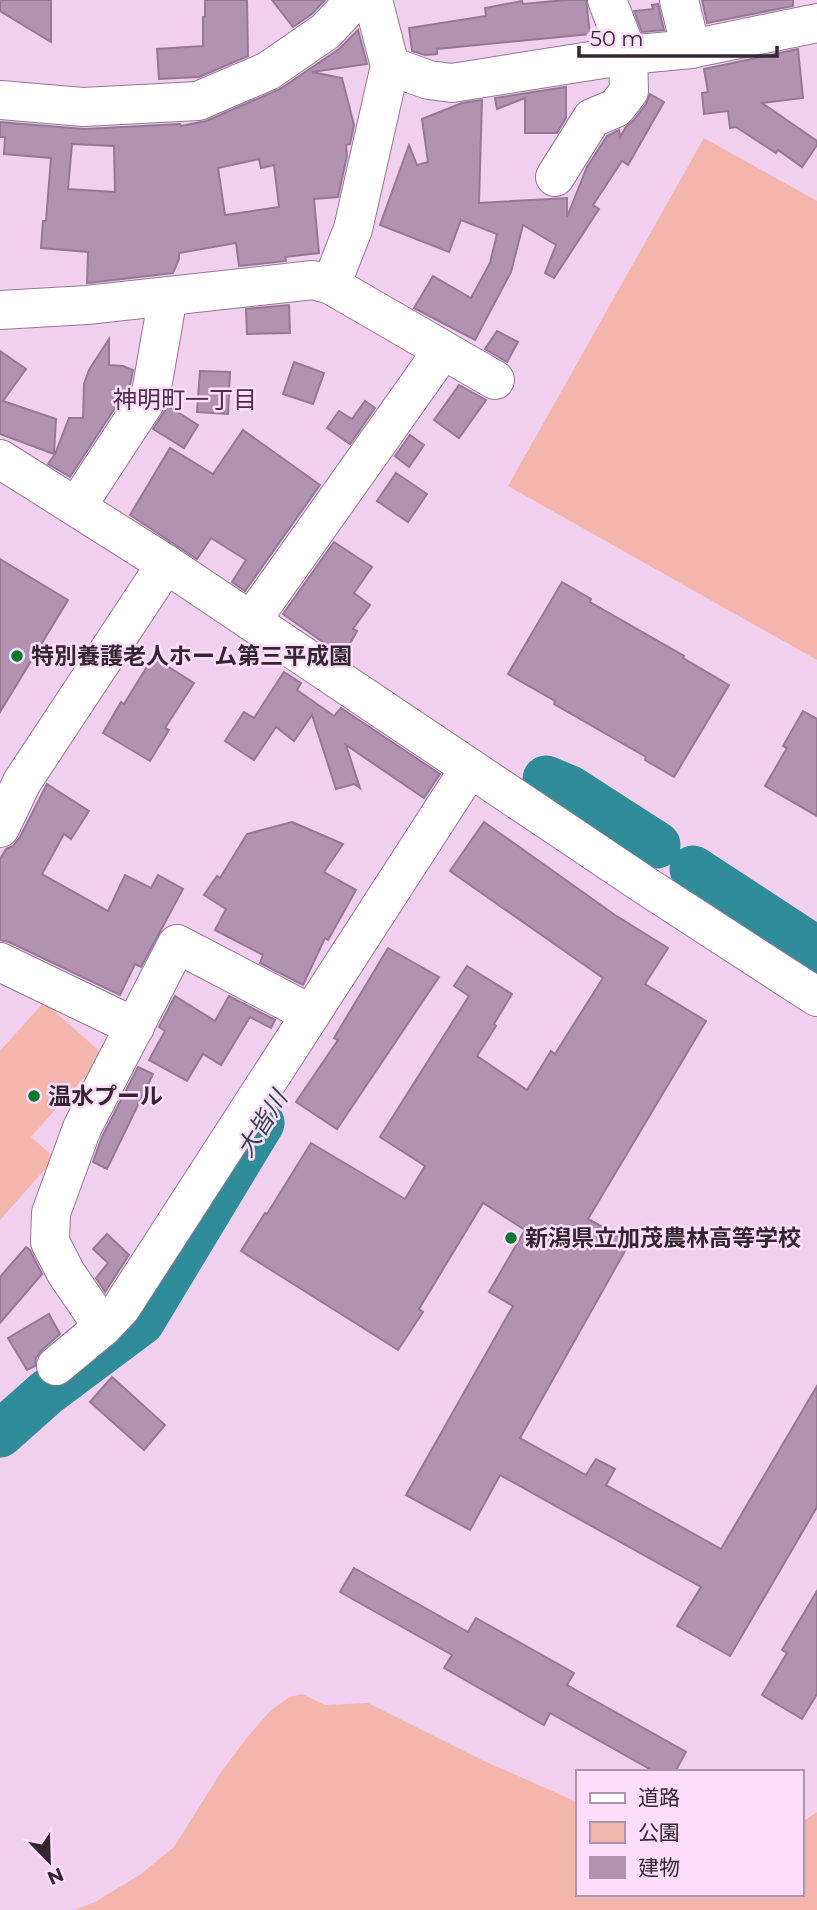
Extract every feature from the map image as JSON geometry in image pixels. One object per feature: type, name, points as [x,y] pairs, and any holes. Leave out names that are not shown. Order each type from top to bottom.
[{"type":"street","points":[[0,100],[83,107],[198,101],[268,71],[326,32],[355,0]]},
{"type":"street","points":[[331,285],[353,229],[390,66],[373,0]]},
{"type":"street","points":[[555,177],[592,118],[616,108],[629,91],[628,55],[607,0]]},
{"type":"street","points":[[679,0],[691,49]]},
{"type":"street","points":[[390,66],[429,80],[452,83],[628,55],[691,49],[817,23]]},
{"type":"street","points":[[0,310],[87,306],[313,280],[331,285],[495,380]]},
{"type":"street","points":[[77,506],[151,393],[168,296]]},
{"type":"street","points":[[251,621],[443,350]]},
{"type":"street","points":[[0,459],[166,564],[817,997]]},
{"type":"street","points":[[0,828],[22,782],[166,564]]},
{"type":"street","points":[[56,1366],[121,1308],[470,768]]},
{"type":"street","points":[[103,1326],[66,1273],[50,1242],[51,1213],[82,1128],[177,944],[311,1014]]},
{"type":"street","points":[[0,962],[135,1027]]},
{"type":"green space","points":[[704,138],[817,201],[817,660],[508,486]]},
{"type":"green space","name":"温水プール","points":[[44,1002],[104,1055],[31,1137],[55,1158],[0,1220],[0,1051]]},
{"type":"green space","points":[[302,1694],[325,1705],[368,1703],[482,1760],[576,1802],[576,1896],[803,1896],[803,1822],[817,1812],[817,1910],[75,1910],[95,1902],[141,1874],[174,1847],[221,1772],[250,1734],[271,1710],[290,1697]]},
{"type":"building","points":[[0,0],[51,0],[51,42],[0,11]]},
{"type":"building","points":[[205,0],[247,0],[248,56],[199,77],[159,79],[157,49],[203,46]]},
{"type":"building","points":[[272,0],[325,0],[312,14],[293,27]]},
{"type":"building","points":[[586,0],[590,34],[437,49],[437,54],[425,55],[412,51],[409,28],[486,16],[485,8],[522,1],[523,4]]},
{"type":"building","points":[[702,0],[793,0],[793,6],[707,23]]},
{"type":"building","points":[[658,4],[664,30],[642,32],[634,11],[653,9],[652,5]]},
{"type":"building","points":[[358,30],[367,64],[312,72],[342,78],[354,125],[350,144],[346,145],[347,156],[338,197],[314,199],[319,253],[285,257],[286,261],[239,266],[236,243],[179,253],[173,273],[87,283],[88,252],[41,248],[51,158],[4,154],[5,137],[0,137],[0,122],[84,129],[181,126],[206,121],[280,89],[339,49]],"holes":[[[72,144],[114,146],[115,192],[68,189]],[[259,159],[261,168],[274,165],[279,207],[225,215],[218,168]]]},
{"type":"building","points":[[798,49],[803,98],[762,103],[817,141],[802,167],[736,127],[730,128],[728,111],[704,114],[702,93],[708,92],[704,69]]},
{"type":"building","points":[[566,87],[566,118],[557,133],[525,133],[525,98],[497,109],[495,98]]},
{"type":"building","points":[[650,94],[664,102],[628,165],[622,161],[593,205],[599,209],[554,278],[545,273],[556,245],[523,225],[511,272],[475,340],[414,308],[433,276],[471,298],[490,263],[497,234],[461,220],[449,252],[380,225],[409,145],[417,165],[428,162],[422,119],[462,103],[482,100],[479,203],[567,198],[567,217],[587,167],[607,136],[619,130],[620,137],[646,104]]},
{"type":"building","points":[[289,305],[290,333],[247,334],[246,309]]},
{"type":"building","points":[[497,331],[518,342],[507,362],[485,349]]},
{"type":"building","points":[[109,339],[109,365],[133,370],[130,385],[70,477],[48,464],[55,454],[69,418],[83,418],[84,384],[89,370]]},
{"type":"building","points":[[0,351],[26,369],[3,401],[56,419],[54,454],[0,434]]},
{"type":"building","points":[[294,362],[324,373],[313,404],[283,394]]},
{"type":"building","points":[[200,371],[230,372],[228,414],[197,412]]},
{"type":"building","points":[[459,385],[486,400],[459,438],[434,420]]},
{"type":"building","points":[[365,401],[375,408],[350,444],[327,428],[339,411],[352,419]]},
{"type":"building","points":[[168,406],[198,425],[184,448],[153,429]]},
{"type":"building","points":[[243,430],[320,485],[245,591],[232,582],[246,560],[211,538],[197,559],[130,515],[170,448],[213,474]]},
{"type":"building","points":[[410,435],[424,445],[409,467],[395,456]]},
{"type":"building","points":[[396,473],[427,494],[408,522],[377,501]]},
{"type":"building","points":[[334,542],[372,567],[354,593],[370,605],[353,629],[357,631],[343,656],[283,614]]},
{"type":"building","name":"特別養護老人ホーム第三平成園","points":[[0,559],[68,600],[0,712]]},
{"type":"building","points":[[562,582],[591,599],[590,602],[729,685],[674,777],[645,760],[646,757],[508,674]]},
{"type":"building","points":[[153,657],[194,683],[165,728],[169,730],[150,761],[103,733]]},
{"type":"building","points":[[284,672],[301,683],[297,690],[334,716],[341,708],[440,774],[424,798],[346,745],[360,788],[354,784],[336,789],[312,715],[294,741],[276,727],[254,760],[225,741],[244,712],[254,718]]},
{"type":"building","points":[[803,711],[817,719],[817,816],[765,786],[787,748],[783,746]]},
{"type":"building","points":[[47,784],[89,811],[71,839],[64,834],[42,874],[108,911],[125,875],[151,888],[158,875],[183,889],[141,967],[135,964],[120,995],[0,940],[0,859],[6,849],[13,846],[20,837]]},
{"type":"building","points":[[292,822],[343,844],[324,872],[356,890],[328,940],[325,938],[303,985],[260,963],[263,955],[215,930],[226,909],[204,895],[217,876],[220,878],[247,834]]},
{"type":"building","points":[[484,822],[615,915],[668,948],[645,984],[706,1021],[588,1219],[630,1242],[520,1438],[586,1475],[596,1459],[615,1469],[606,1485],[721,1549],[817,1386],[817,1507],[730,1656],[677,1626],[701,1587],[500,1475],[470,1530],[406,1495],[513,1306],[489,1292],[525,1230],[483,1203],[419,1309],[423,1312],[398,1350],[241,1251],[311,1143],[405,1199],[425,1166],[380,1137],[469,996],[454,986],[467,966],[512,994],[477,1056],[527,1090],[551,1051],[555,1054],[603,978],[450,871]]},
{"type":"building","points":[[388,948],[439,977],[337,1129],[296,1102],[338,1040],[334,1038]]},
{"type":"building","points":[[175,996],[215,1021],[229,996],[275,1020],[271,1028],[250,1017],[221,1065],[203,1054],[187,1081],[149,1060],[165,1031],[159,1027]]},
{"type":"building","points":[[138,1067],[153,1074],[107,1169],[93,1162],[102,1137]]},
{"type":"building","points":[[107,1234],[129,1255],[105,1292],[96,1278],[108,1263],[93,1249]]},
{"type":"building","points":[[26,1247],[42,1274],[0,1323],[0,1277]]},
{"type":"building","points":[[49,1314],[60,1334],[42,1350],[36,1358],[35,1366],[27,1370],[8,1338]]},
{"type":"building","points":[[112,1377],[165,1425],[144,1450],[90,1402]]},
{"type":"building","points":[[354,1568],[468,1632],[476,1618],[574,1673],[567,1685],[686,1752],[676,1770],[651,1770],[550,1713],[544,1725],[444,1668],[452,1655],[340,1592]]},
{"type":"building","points":[[817,1591],[817,1694],[802,1719],[762,1695],[787,1653],[782,1650]]},
{"type":"waterway","name":"大皆川","points":[[546,779],[570,789],[657,845]]},
{"type":"waterway","name":"大皆川","points":[[693,869],[817,950]]},
{"type":"waterway","name":"大皆川","points":[[0,1434],[46,1393],[141,1322],[261,1123]]},
{"type":"place","name":"特別養護老人ホーム第三平成園","points":[[17,656]]},
{"type":"place","name":"温水プール","points":[[34,1096]]},
{"type":"place","name":"新潟県立加茂農林高等学校","points":[[511,1238]]},
{"type":"district","name":"神明町一丁目","points":[[185,400]]}]
